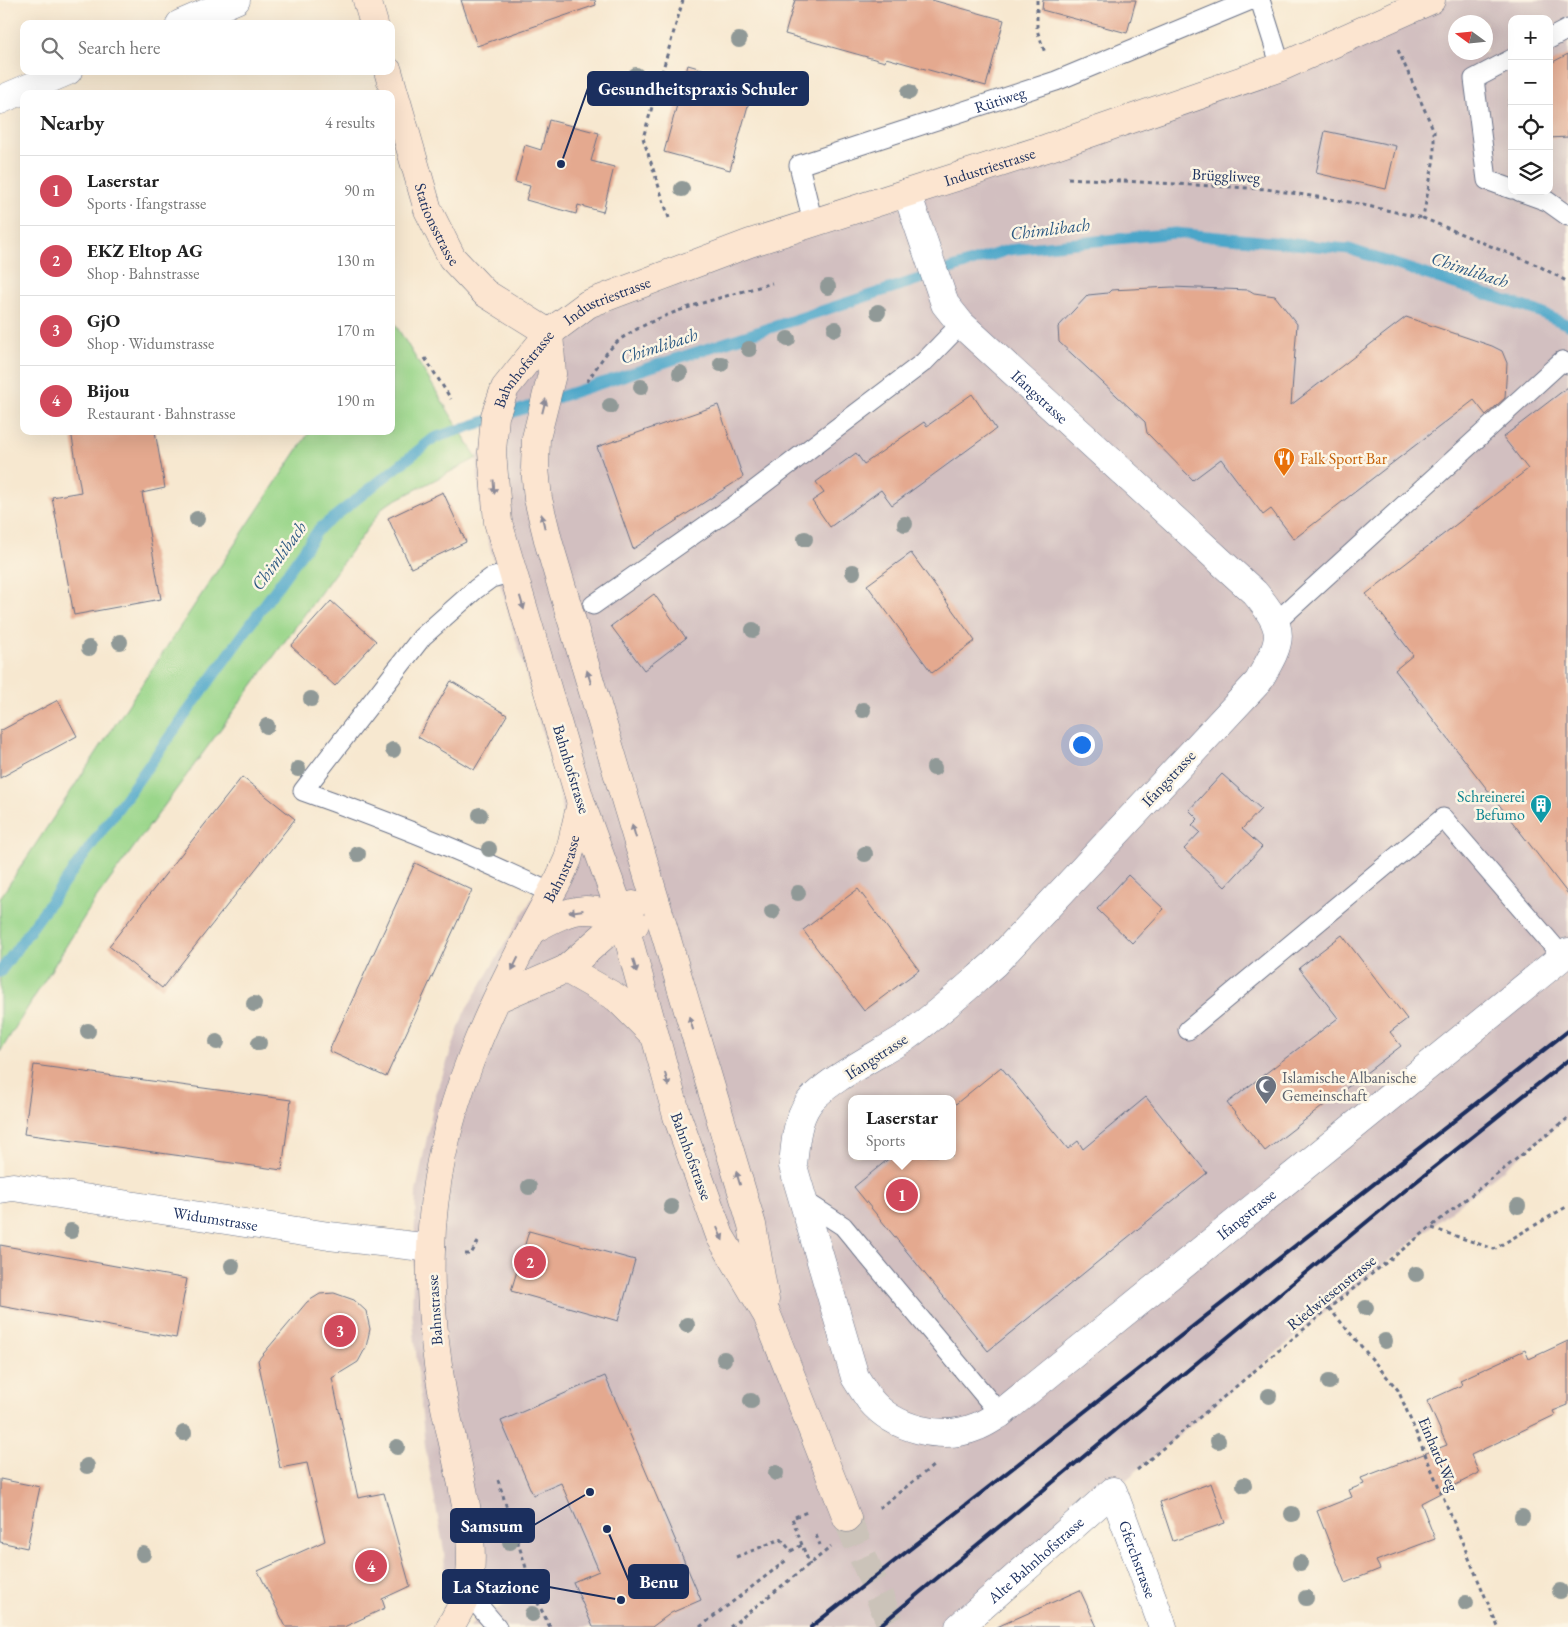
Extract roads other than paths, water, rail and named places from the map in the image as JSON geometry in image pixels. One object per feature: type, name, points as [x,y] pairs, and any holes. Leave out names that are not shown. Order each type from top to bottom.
[{"type":"main road","points":[[367,0],[373,20]]},
{"type":"main road","name":"Industriestrasse","points":[[549,333],[588,304],[750,243],[1047,148],[1281,67],[1431,0]]},
{"type":"main road","name":"Stationsstrasse","points":[[389,75],[393,90]]},
{"type":"main road","name":"Stationsstrasse","points":[[395,95],[428,210],[452,258],[485,292],[549,333]]},
{"type":"main road","name":"Bahnhofstrasse","points":[[549,333],[552,374],[536,438],[535,468],[538,499],[549,544],[752,1225],[767,1315]]},
{"type":"main road","name":"Bahnhofstrasse","points":[[549,333],[505,388],[495,416],[492,452],[498,522],[581,803],[623,919],[677,1116],[720,1236],[767,1315],[859,1516]]},
{"type":"main road","name":"Bahnstrasse","points":[[450,1627],[467,1592],[471,1566],[463,1490],[444,1400],[431,1304],[431,1248],[446,1133],[466,1067],[480,1033],[568,859],[581,803]]},
{"type":"main road","points":[[498,998],[566,969],[623,919],[638,900],[648,878]]},
{"type":"main road","name":"Bahnstrasse","points":[[532,930],[564,912],[592,909],[645,928],[667,942]]},
{"type":"main road","points":[[566,969],[618,998],[653,1034]]},
{"type":"street","points":[[189,20],[236,0]]},
{"type":"street","points":[[23,90],[59,75]]},
{"type":"street","points":[[0,100],[20,91]]},
{"type":"street","name":"Ifangstrasse","points":[[907,193],[922,238],[953,314],[1255,593],[1272,614],[1280,631],[1275,653],[1258,682],[994,964],[907,1036],[826,1087],[808,1104],[795,1138],[794,1166],[855,1377],[871,1401],[893,1419],[919,1430],[947,1433],[975,1428],[1000,1414],[1565,954]]},
{"type":"street","name":"Widumstrasse","points":[[0,1189],[13,1187],[329,1236],[431,1248]]},
{"type":"street","name":"Alte Bahnhofstrasse","points":[[959,1627],[1113,1490]]},
{"type":"street","name":"Gferchstrasse","points":[[1113,1490],[1163,1627]]},
{"type":"lane","name":"Rütiweg","points":[[813,223],[799,165],[1056,81],[1251,0]]},
{"type":"lane","points":[[1260,0],[1281,67]]},
{"type":"lane","points":[[1553,37],[1568,29]]},
{"type":"lane","points":[[1508,188],[1487,180],[1474,79],[1510,60]]},
{"type":"lane","points":[[1530,195],[1547,201],[1568,216]]},
{"type":"lane","points":[[592,605],[734,506],[916,368],[953,314]]},
{"type":"lane","points":[[1276,622],[1562,361],[1568,364]]},
{"type":"lane","points":[[512,572],[491,578],[422,637],[303,791],[374,816],[487,861],[551,893]]},
{"type":"lane","points":[[1188,1030],[1443,818],[1565,954]]},
{"type":"lane","points":[[803,1200],[843,1226],[1000,1414]]},
{"type":"lane","points":[[467,1592],[497,1627]]},
{"type":"waterway","name":"Chimlibach","points":[[0,972],[319,529],[434,438],[1008,250],[1175,233],[1349,249],[1537,311],[1568,325]]},
{"type":"tunnel","points":[[847,1518],[892,1627]]},
{"type":"railway","points":[[811,1627],[1568,1031]]},
{"type":"railway","points":[[878,1627],[1392,1201],[1568,1060]]},
{"type":"place","name":"Gesundheitspraxis Schuler","points":[[561,164]]},
{"type":"place","name":"Falk Sport Bar","points":[[1284,477]]},
{"type":"place","name":"Schreinerei Befumo","points":[[1541,824]]},
{"type":"place","name":"Islamische Albanische Gemeinschaft","points":[[1266,1105]]},
{"type":"place","name":"Laserstar","points":[[902,1195]]},
{"type":"place","name":"EKZ Eltop AG","points":[[530,1262]]},
{"type":"place","name":"GjO","points":[[340,1331]]},
{"type":"place","name":"Samsum","points":[[590,1492]]},
{"type":"place","name":"Benu","points":[[607,1529]]},
{"type":"place","name":"Bijou","points":[[371,1566]]},
{"type":"place","name":"La Stazione","points":[[621,1600]]}]
